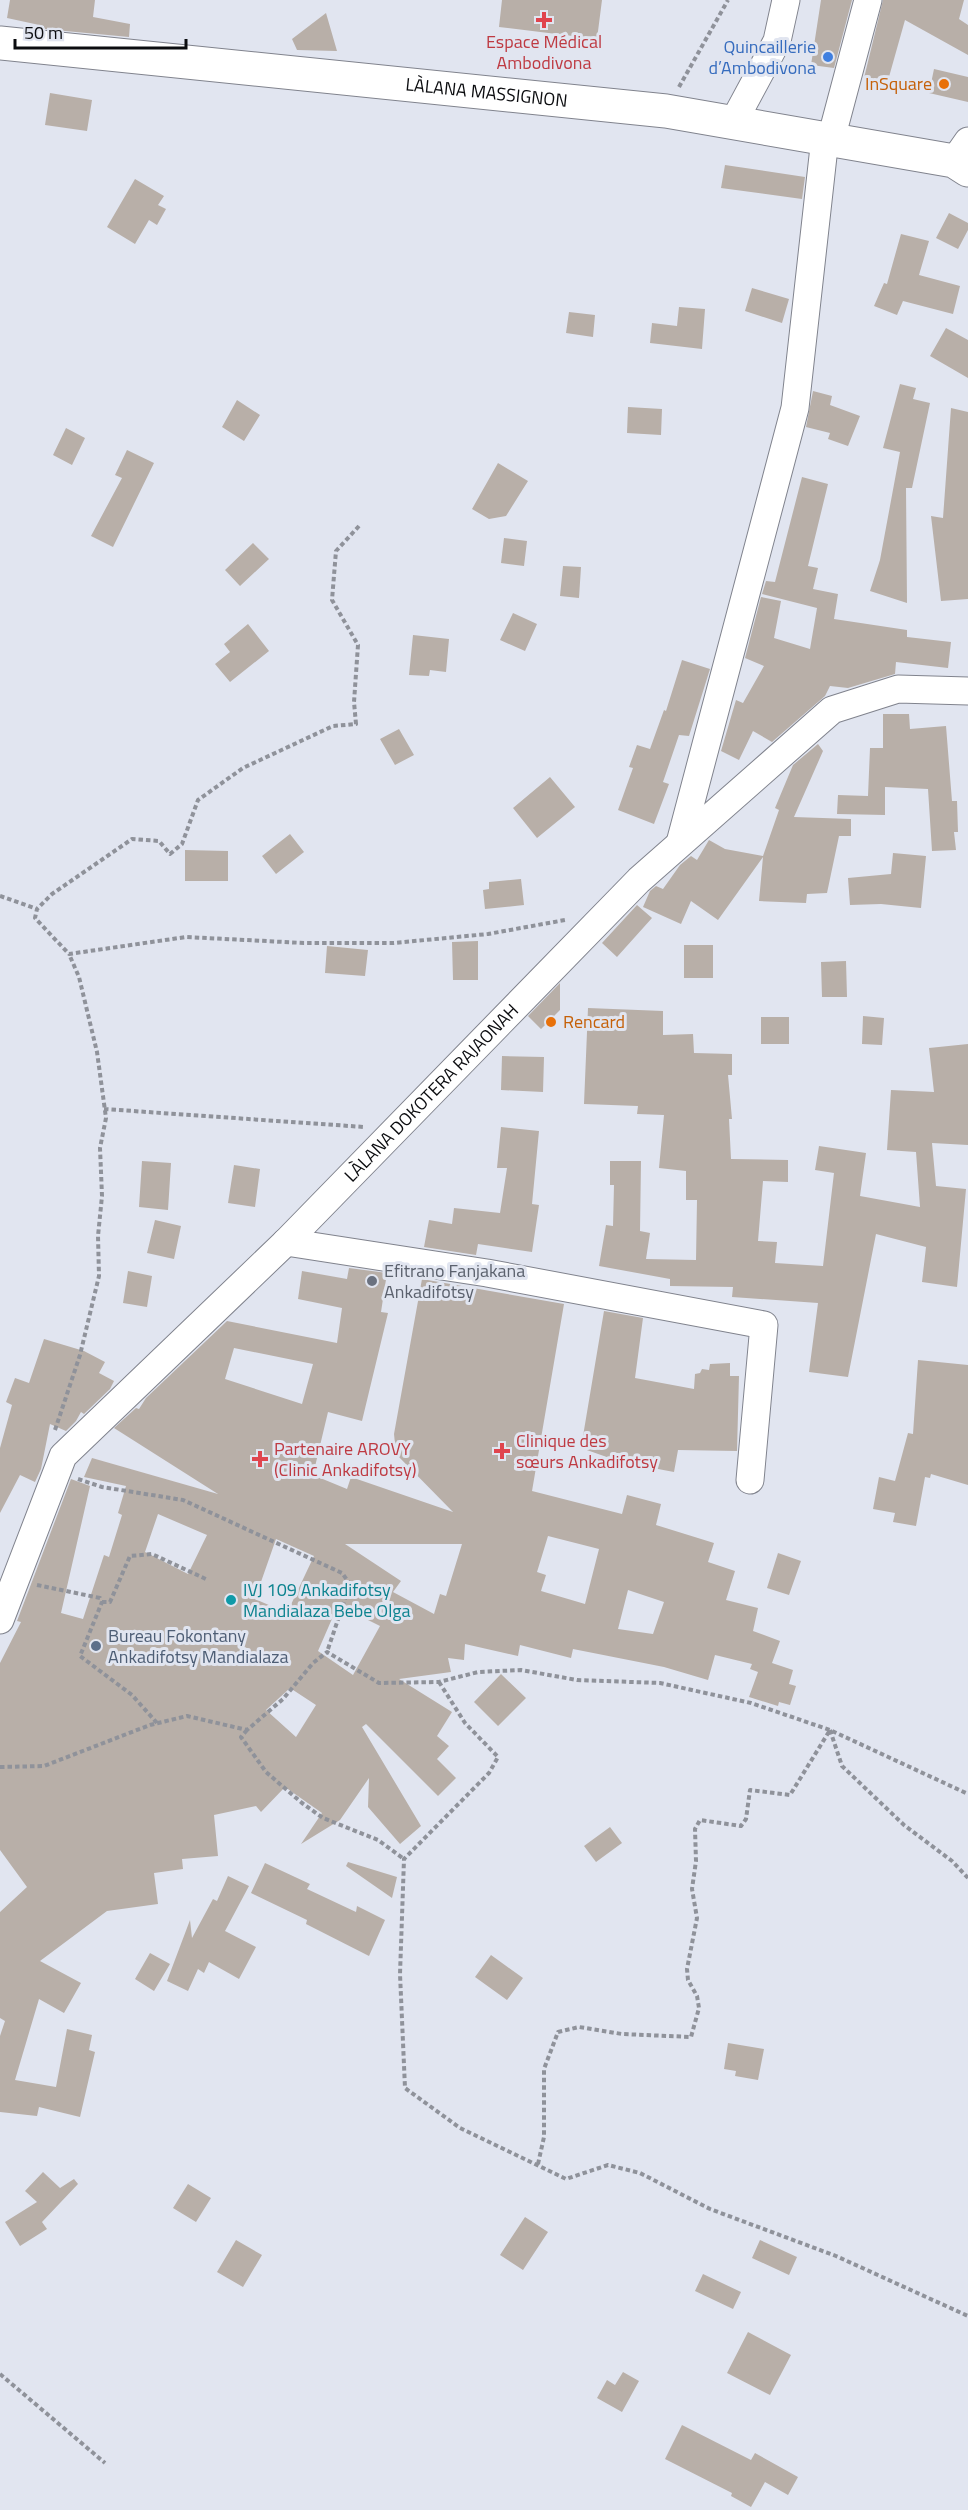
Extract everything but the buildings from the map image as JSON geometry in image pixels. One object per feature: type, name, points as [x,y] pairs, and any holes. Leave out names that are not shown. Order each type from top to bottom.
[{"type":"main road","name":"LÀLANA MASSIGNON","points":[[0,43],[666,111],[963,158]]},
{"type":"street","points":[[734,121],[777,41],[786,0]]},
{"type":"street","points":[[680,843],[795,408],[828,138],[868,0]]},
{"type":"street","name":"LÀLANA DOKOTERA RAJAONAH","points":[[0,1620],[60,1464],[286,1242],[639,880],[832,710],[898,689],[968,691]]},
{"type":"street","points":[[286,1242],[487,1273],[764,1325],[750,1480]]},
{"type":"path","points":[[666,111],[728,0]]},
{"type":"path","points":[[359,526],[336,550],[332,600],[358,645],[354,702],[356,724],[333,726],[243,768],[198,800],[182,844],[170,854],[159,841],[132,838],[52,894],[37,909],[35,918],[69,954],[79,977],[94,1041],[106,1118],[100,1148],[102,1196],[98,1236],[99,1276],[80,1356],[54,1429],[60,1464],[102,1487],[183,1500],[342,1573],[350,1584],[327,1652],[313,1662],[283,1699],[241,1737],[266,1772],[322,1818],[378,1840],[404,1859]]},
{"type":"path","points":[[0,896],[37,909]]},
{"type":"path","points":[[69,954],[186,937],[304,943],[394,944],[488,934],[610,912]]},
{"type":"path","points":[[104,1109],[397,1130]]},
{"type":"path","points":[[102,1602],[110,1602],[130,1556],[152,1554],[208,1580]]},
{"type":"path","points":[[17,1578],[43,1587],[100,1598],[102,1602]]},
{"type":"path","points":[[102,1602],[80,1656],[132,1695],[156,1723]]},
{"type":"path","points":[[327,1652],[379,1683],[440,1682],[478,1672],[521,1670],[577,1680],[660,1683],[751,1703],[830,1730],[968,1794]]},
{"type":"path","points":[[440,1682],[465,1723],[498,1757],[489,1773],[404,1859],[400,1974],[405,2088],[460,2128],[566,2179],[609,2165],[640,2173],[710,2209],[836,2256],[968,2316]]},
{"type":"path","points":[[0,1767],[44,1766],[156,1723],[188,1716],[247,1730]]},
{"type":"path","points":[[830,1730],[842,1766],[904,1825],[952,1861],[968,1878]]},
{"type":"path","points":[[538,2164],[544,2137],[544,2069],[558,2032],[579,2027],[622,2034],[691,2037],[699,2007],[698,1996],[688,1980],[687,1969],[697,1918],[692,1889],[696,1861],[695,1829],[700,1820],[741,1827],[746,1819],[750,1790],[790,1795],[830,1730]]},
{"type":"path","points":[[0,2374],[105,2463]]},
{"type":"place","name":"Espace Médical Ambodivona","points":[[544,20]]},
{"type":"place","name":"Quincaillerie d’Ambodivona","points":[[828,57]]},
{"type":"place","name":"InSquare","points":[[944,84]]},
{"type":"place","name":"Rencard","points":[[551,1022]]},
{"type":"place","name":"Efitrano Fanjakana Ankadifotsy","points":[[372,1281]]},
{"type":"place","name":"Clinique des sœurs Ankadifotsy","points":[[502,1451]]},
{"type":"place","name":"Partenaire AROVY (Clinic Ankadifotsy)","points":[[260,1459]]},
{"type":"place","name":"IVJ 109 Ankadifotsy Mandialaza Bebe Olga","points":[[231,1600]]},
{"type":"place","name":"Bureau Fokontany Ankadifotsy Mandialaza","points":[[96,1646]]}]
